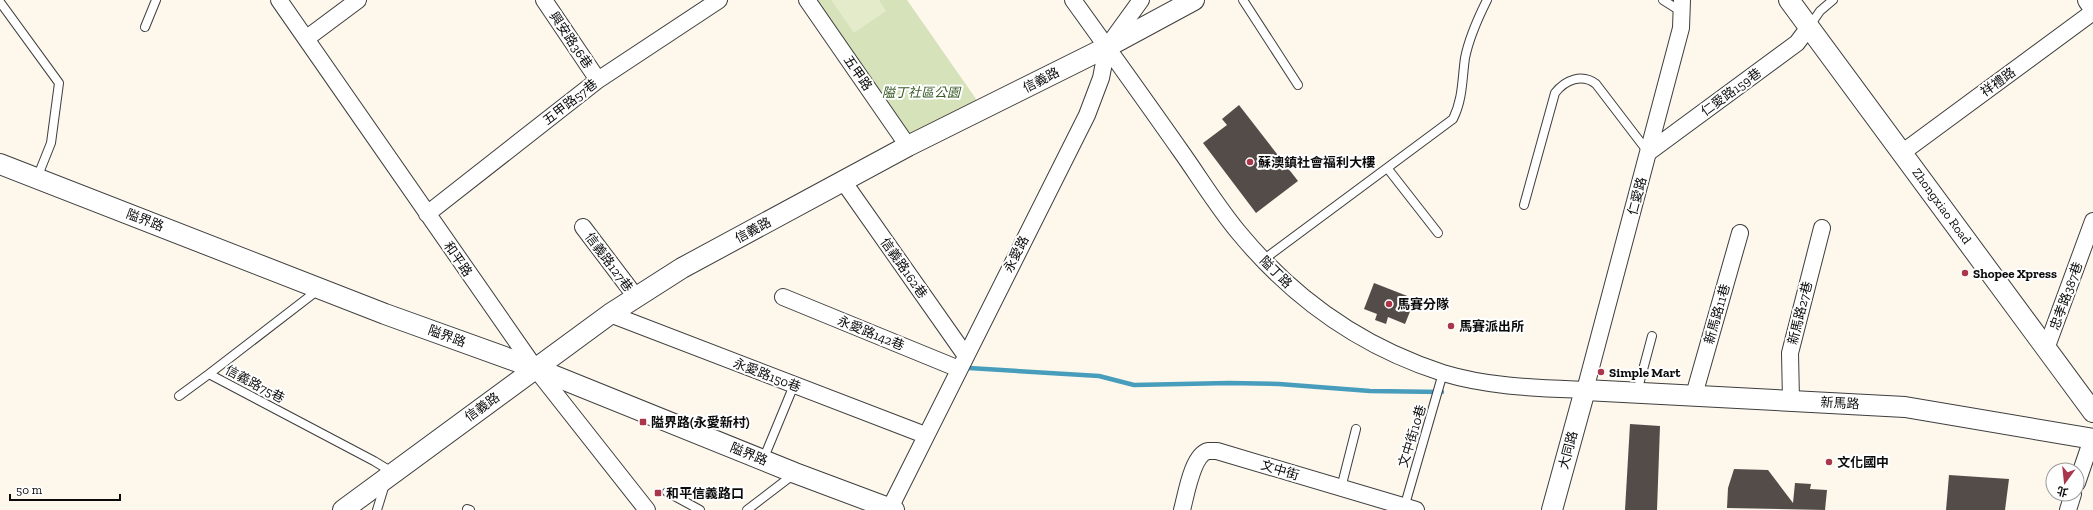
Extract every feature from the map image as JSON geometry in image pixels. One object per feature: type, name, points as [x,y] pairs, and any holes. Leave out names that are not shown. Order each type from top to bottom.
[{"type":"street","name":"和平路","points":[[279,0],[307,38],[426,214],[535,368],[647,510]]},
{"type":"street","points":[[307,38],[358,0]]},
{"type":"street","name":"興安路36巷","points":[[544,0],[598,80]]},
{"type":"street","name":"五甲路57巷","points":[[426,214],[598,80],[719,0]]},
{"type":"street","name":"五甲路","points":[[807,0],[908,146]]},
{"type":"street","name":"隘丁路","points":[[1073,0],[1239,233],[1276,275],[1314,307],[1362,339],[1398,356],[1444,373],[1481,382],[1523,387],[1585,390]]},
{"type":"street","name":"永愛路","points":[[891,509],[925,435],[1087,115],[1101,78],[1107,47],[1141,0]]},
{"type":"street","name":"信義路","points":[[344,510],[610,314],[682,268],[908,146],[1107,47],[1194,0]]},
{"type":"street","name":"Zhongxiao Road","points":[[1790,0],[2093,412]]},
{"type":"street","points":[[2088,0],[2093,7]]},
{"type":"street","name":"仁愛路","points":[[1585,390],[1681,28],[1683,6]]},
{"type":"street","name":"祥禮路","points":[[1903,152],[2093,12]]},
{"type":"street","name":"仁愛路159巷","points":[[1649,152],[1797,43],[1809,27]]},
{"type":"street","name":"隘界路","points":[[0,164],[321,288],[535,368],[795,473],[891,509]]},
{"type":"street","name":"信義路162巷","points":[[843,181],[962,362]]},
{"type":"street","name":"忠孝路387巷","points":[[2046,349],[2093,222]]},
{"type":"street","name":"信義路127巷","points":[[583,227],[636,296]]},
{"type":"street","name":"新馬路27巷","points":[[1791,400],[1790,353],[1822,228]]},
{"type":"street","name":"新馬路11巷","points":[[1694,395],[1740,233]]},
{"type":"street","name":"永愛路142巷","points":[[783,297],[962,362]]},
{"type":"street","name":"永愛路150巷","points":[[610,314],[925,435]]},
{"type":"street","name":"新馬路","points":[[1585,390],[1906,407],[2092,439]]},
{"type":"street","name":"大同路","points":[[1552,510],[1585,390]]},
{"type":"street","points":[[2084,462],[2092,439]]},
{"type":"street","name":"文中街","points":[[1182,510],[1195,464],[1200,455],[1208,451],[1217,451],[1408,509]]},
{"type":"lane","points":[[145,27],[156,0]]},
{"type":"lane","points":[[1243,0],[1298,85]]},
{"type":"lane","points":[[1263,260],[1388,169],[1453,119],[1461,96],[1465,58],[1476,23],[1487,0]]},
{"type":"lane","points":[[1663,0],[1683,6]]},
{"type":"lane","points":[[1809,27],[1820,11],[1833,0]]},
{"type":"lane","points":[[0,2],[59,83],[51,143],[37,178]]},
{"type":"lane","points":[[1524,205],[1556,93],[1561,86],[1574,80],[1582,77],[1596,84],[1649,152]]},
{"type":"lane","points":[[1388,169],[1438,233]]},
{"type":"lane","name":"信義路75巷","points":[[321,288],[208,374],[374,461],[390,475]]},
{"type":"lane","points":[[1637,392],[1652,336]]},
{"type":"lane","name":"文中街10巷","points":[[1408,509],[1444,373]]},
{"type":"lane","points":[[179,396],[208,374]]},
{"type":"lane","points":[[764,460],[794,385]]},
{"type":"lane","points":[[1341,488],[1356,429]]},
{"type":"lane","points":[[747,510],[795,473]]},
{"type":"lane","points":[[377,510],[390,475]]},
{"type":"lane","points":[[667,492],[700,510]]},
{"type":"green space","name":"隘丁社區公園","points":[[807,0],[907,0],[983,109],[908,146]]},
{"type":"green space","points":[[831,0],[879,0],[886,11],[854,33]]},
{"type":"building","name":"蘇澳鎮社會福利大樓","points":[[1239,105],[1298,181],[1256,213],[1203,143],[1227,125],[1222,119]]},
{"type":"building","name":"馬賽分隊","points":[[1374,283],[1415,299],[1405,324],[1388,317],[1386,324],[1375,320],[1377,314],[1364,309]]},
{"type":"building","points":[[1630,424],[1660,426],[1657,510],[1625,510]]},
{"type":"building","points":[[1734,469],[1768,470],[1793,503],[1795,483],[1811,484],[1810,489],[1827,490],[1825,510],[1727,508],[1728,488]]},
{"type":"building","points":[[1949,475],[2009,479],[2005,510],[1946,510]]},
{"type":"waterway","points":[[969,368],[1099,376],[1134,385],[1229,383],[1279,384],[1370,391],[1442,392]]},
{"type":"place","name":"蘇澳鎮社會福利大樓","points":[[1250,162]]},
{"type":"place","name":"Shopee Xpress","points":[[1965,273]]},
{"type":"place","name":"馬賽分隊","points":[[1389,304]]},
{"type":"place","name":"馬賽派出所","points":[[1451,326]]},
{"type":"place","name":"Simple Mart","points":[[1601,372]]},
{"type":"place","name":"隘界路(永愛新村)","points":[[643,422]]},
{"type":"place","name":"文化國中","points":[[1829,462]]},
{"type":"place","name":"和平信義路口","points":[[658,493]]}]
